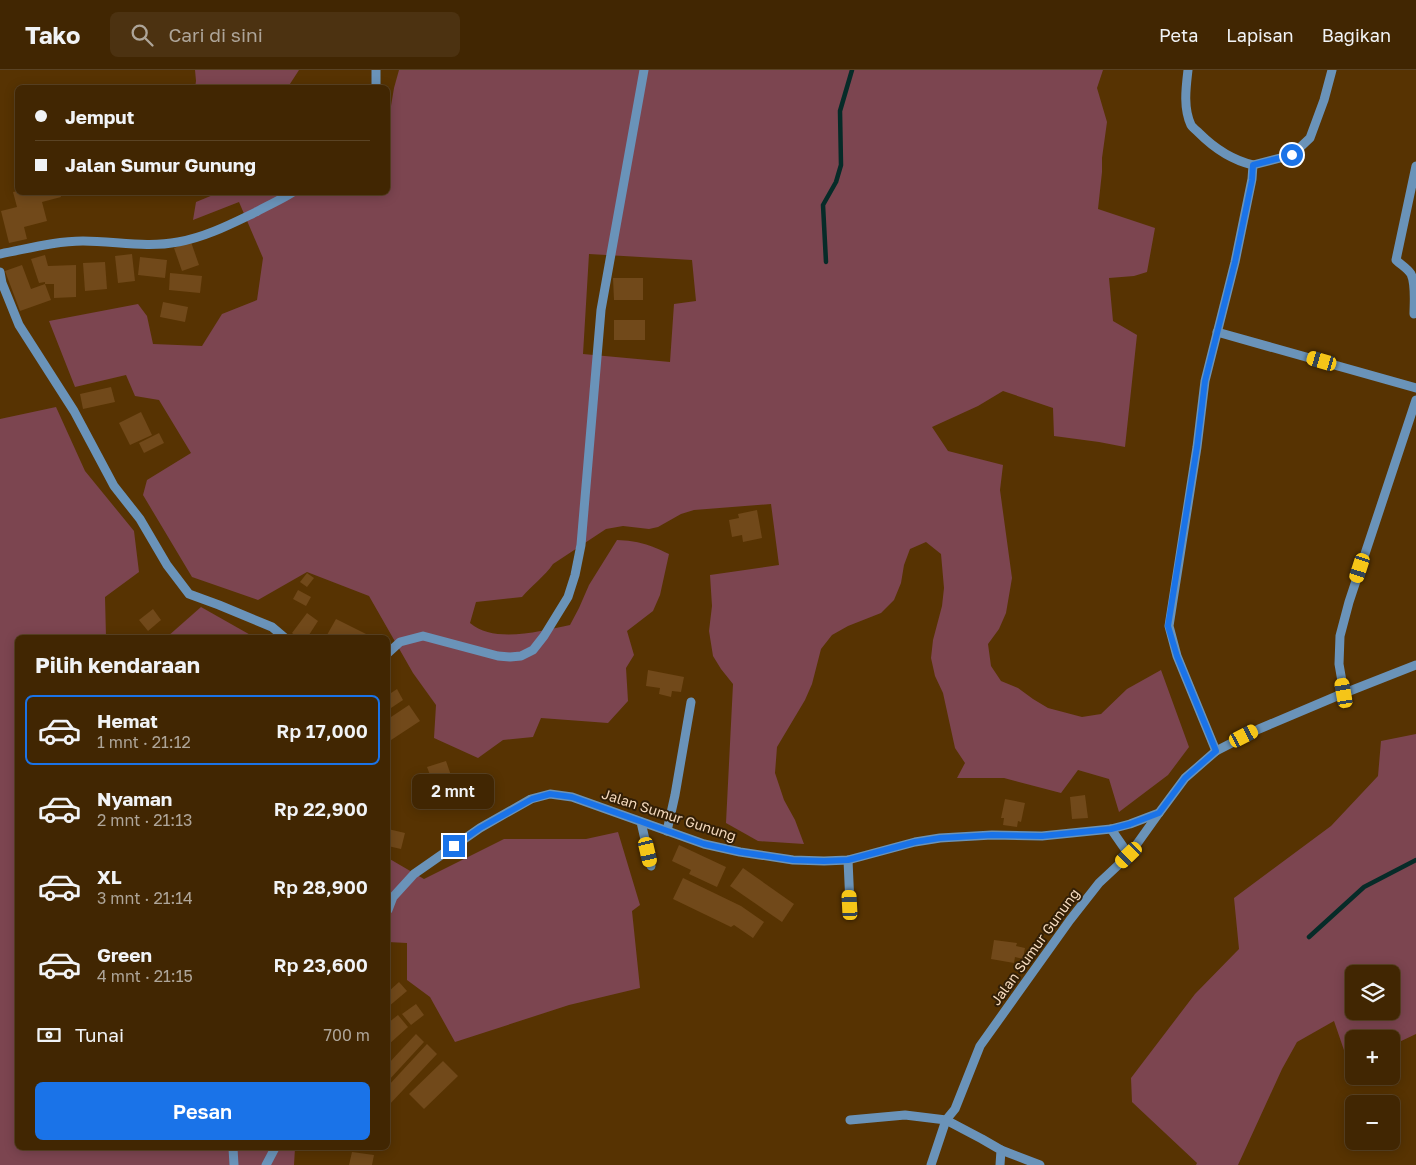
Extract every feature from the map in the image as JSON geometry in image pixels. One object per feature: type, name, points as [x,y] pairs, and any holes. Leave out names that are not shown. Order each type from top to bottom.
[{"type":"street","points":[[376,70],[376,85]]},
{"type":"street","points":[[390,651],[400,642],[423,636],[498,656],[520,656],[534,650],[568,596],[581,544],[601,310],[644,70]]},
{"type":"street","points":[[1188,70],[1186,106],[1192,126],[1210,144],[1240,162],[1253,165],[1292,155],[1310,138],[1324,100],[1332,70]]},
{"type":"street","points":[[1216,751],[1181,666],[1168,626],[1197,447],[1205,381],[1235,262],[1252,180],[1253,165]]},
{"type":"street","points":[[1414,314],[1414,280],[1410,272],[1396,260],[1416,166]]},
{"type":"street","points":[[0,254],[81,241],[106,241],[146,245],[193,239],[220,230],[287,195]]},
{"type":"street","points":[[0,272],[2,283],[19,325],[74,411],[114,486],[140,519],[167,565],[189,594],[219,604],[272,628],[281,635]]},
{"type":"street","points":[[1217,332],[1416,388]]},
{"type":"street","points":[[1344,693],[1339,664],[1340,636],[1416,400]]},
{"type":"street","name":"Jalan Sumur Gunung","points":[[931,1165],[946,1120],[955,1109],[980,1046],[1087,898],[1129,855],[1185,778],[1216,751],[1259,729],[1416,665]]},
{"type":"street","points":[[667,831],[691,702]]},
{"type":"street","name":"Jalan Sumur Gunung","points":[[390,904],[392,897],[414,874],[480,828],[532,799],[550,794],[572,797],[704,844],[740,852],[793,860],[824,861],[848,860],[915,842],[940,838],[992,835],[1042,836],[1111,829],[1159,813]]},
{"type":"street","points":[[641,822],[652,866]]},
{"type":"street","points":[[1111,829],[1129,855]]},
{"type":"street","points":[[848,860],[850,905]]},
{"type":"street","points":[[850,1120],[905,1115],[946,1120],[1001,1150],[1040,1165]]},
{"type":"street","points":[[233,1150],[234,1165]]},
{"type":"street","points":[[266,1165],[274,1150]]},
{"type":"street","points":[[1000,1165],[1001,1150]]},
{"type":"shaded area","points":[[195,70],[299,70],[289,85],[195,85]]},
{"type":"shaded area","points":[[399,70],[1103,70],[1097,88],[1107,122],[1098,209],[1155,228],[1147,272],[1134,276],[1109,278],[1113,321],[1137,335],[1125,447],[1054,436],[1053,408],[1003,391],[978,406],[932,427],[948,451],[1003,465],[1000,490],[1012,578],[1006,613],[999,629],[988,644],[991,666],[1001,681],[1018,688],[1048,708],[1082,717],[1101,714],[1127,689],[1161,670],[1189,747],[1168,775],[1119,812],[1109,779],[1078,770],[1061,793],[1004,778],[957,778],[965,763],[955,748],[943,693],[935,676],[931,658],[944,588],[941,554],[926,542],[910,549],[904,565],[901,583],[894,600],[881,613],[848,626],[832,635],[821,649],[812,684],[805,700],[777,747],[775,773],[784,800],[795,820],[804,844],[758,841],[726,823],[733,684],[713,656],[709,631],[712,606],[710,575],[779,565],[771,504],[694,510],[681,514],[658,527],[649,529],[623,526],[606,529],[553,564],[522,597],[476,602],[470,623],[492,633],[532,633],[570,625],[589,585],[617,540],[643,544],[669,554],[660,595],[653,611],[627,631],[634,655],[626,668],[628,701],[608,723],[541,718],[533,737],[503,740],[478,758],[434,738],[436,705],[413,673],[369,596],[307,572],[258,600],[192,577],[143,495],[147,480],[191,453],[159,400],[135,396],[126,375],[75,387],[49,321],[138,304],[147,316],[153,344],[202,346],[222,314],[257,300],[263,258],[239,202],[193,220],[196,202],[213,195],[390,195],[390,112]],"holes":[[[589,254],[692,260],[696,301],[674,304],[670,362],[583,354]]]},
{"type":"shaded area","points":[[56,407],[85,471],[134,531],[139,572],[105,597],[106,635],[15,635],[15,1150],[295,1150],[294,1165],[0,1165],[0,419]]},
{"type":"shaded area","points":[[201,607],[250,635],[169,635]]},
{"type":"shaded area","points":[[1416,734],[1416,1034],[1400,1042],[1400,1030],[1345,1030],[1345,1053],[1334,1021],[1297,1042],[1282,1069],[1238,1165],[1196,1165],[1197,1163],[1132,1102],[1131,1078],[1195,994],[1239,949],[1234,898],[1331,826],[1378,776],[1381,741]]},
{"type":"shaded area","points":[[618,832],[640,905],[632,911],[640,988],[569,1005],[455,1042],[430,997],[407,980],[407,943],[390,942],[390,859],[424,879],[504,839],[586,839]]},
{"type":"building","points":[[13,192],[15,192],[15,195],[61,195],[61,197],[42,202],[47,221],[24,227],[27,239],[9,243],[1,211],[17,207]]},
{"type":"building","points":[[191,242],[199,265],[182,271],[174,248]]},
{"type":"building","points":[[132,254],[135,281],[118,283],[115,256]]},
{"type":"building","points":[[45,255],[48,266],[76,265],[76,297],[54,298],[54,284],[39,283],[31,259]]},
{"type":"building","points":[[140,257],[167,260],[165,278],[138,275]]},
{"type":"building","points":[[105,262],[107,289],[85,291],[83,263]]},
{"type":"building","points":[[22,265],[31,289],[45,284],[51,300],[20,311],[5,271]]},
{"type":"building","points":[[170,273],[202,276],[200,293],[169,290]]},
{"type":"building","points":[[613,278],[643,278],[643,300],[614,300]]},
{"type":"building","points":[[163,302],[188,307],[185,322],[160,317]]},
{"type":"building","points":[[614,320],[645,320],[645,340],[614,340]]},
{"type":"building","points":[[111,387],[115,402],[83,409],[80,394]]},
{"type":"building","points":[[141,412],[152,435],[130,445],[119,423]]},
{"type":"building","points":[[159,433],[164,443],[144,453],[139,443]]},
{"type":"building","points":[[757,510],[762,538],[743,542],[742,535],[732,537],[729,520],[739,518],[738,514]]},
{"type":"building","points":[[307,573],[314,578],[307,587],[300,582]]},
{"type":"building","points":[[298,590],[311,597],[306,606],[293,599]]},
{"type":"building","points":[[153,609],[161,620],[148,631],[139,620]]},
{"type":"building","points":[[307,613],[318,621],[309,635],[294,635],[292,633]]},
{"type":"building","points":[[336,619],[366,634],[366,635],[327,635]]},
{"type":"building","points":[[648,670],[684,677],[681,692],[672,691],[671,697],[659,694],[660,688],[646,686]]},
{"type":"building","points":[[397,689],[403,700],[390,709],[390,694]]},
{"type":"building","points":[[409,705],[420,721],[390,741],[390,718]]},
{"type":"building","points":[[446,761],[455,787],[437,794],[427,767]]},
{"type":"building","points":[[1085,795],[1088,818],[1072,819],[1070,797]]},
{"type":"building","points":[[1005,799],[1025,803],[1021,822],[1018,821],[1017,827],[1003,825],[1004,818],[1001,818]]},
{"type":"building","points":[[390,829],[405,833],[401,849],[390,846]]},
{"type":"building","points":[[679,845],[726,867],[717,887],[689,874],[691,870],[672,861]]},
{"type":"building","points":[[743,868],[794,904],[782,922],[730,886]]},
{"type":"building","points":[[683,878],[741,906],[764,922],[753,938],[734,925],[731,927],[673,899]]},
{"type":"building","points":[[994,940],[1017,943],[1016,946],[1025,948],[1023,959],[1015,957],[1014,963],[991,959]]},
{"type":"building","points":[[399,982],[407,991],[390,1005],[390,990]]},
{"type":"building","points":[[416,1004],[424,1015],[411,1025],[402,1014]]},
{"type":"building","points":[[398,1015],[408,1027],[390,1043],[390,1021]]},
{"type":"building","points":[[416,1034],[424,1042],[390,1079],[390,1062]]},
{"type":"building","points":[[427,1044],[437,1054],[390,1104],[390,1084]]},
{"type":"building","points":[[443,1061],[458,1076],[424,1109],[409,1094]]},
{"type":"building","points":[[352,1152],[374,1155],[372,1165],[349,1165]]},
{"type":"waterway","points":[[826,262],[823,205],[836,182],[841,165],[840,111],[852,70]]},
{"type":"waterway","points":[[1309,937],[1364,887],[1416,860]]},
{"type":"route","points":[[454,846],[480,828],[532,799],[550,794],[572,797],[704,844],[740,852],[793,860],[824,861],[851,860],[915,842],[940,838],[992,835],[1042,836],[1111,829],[1159,813],[1185,778],[1216,751],[1177,656],[1168,626],[1197,447],[1205,381],[1235,262],[1252,180],[1253,165],[1292,155]]}]
